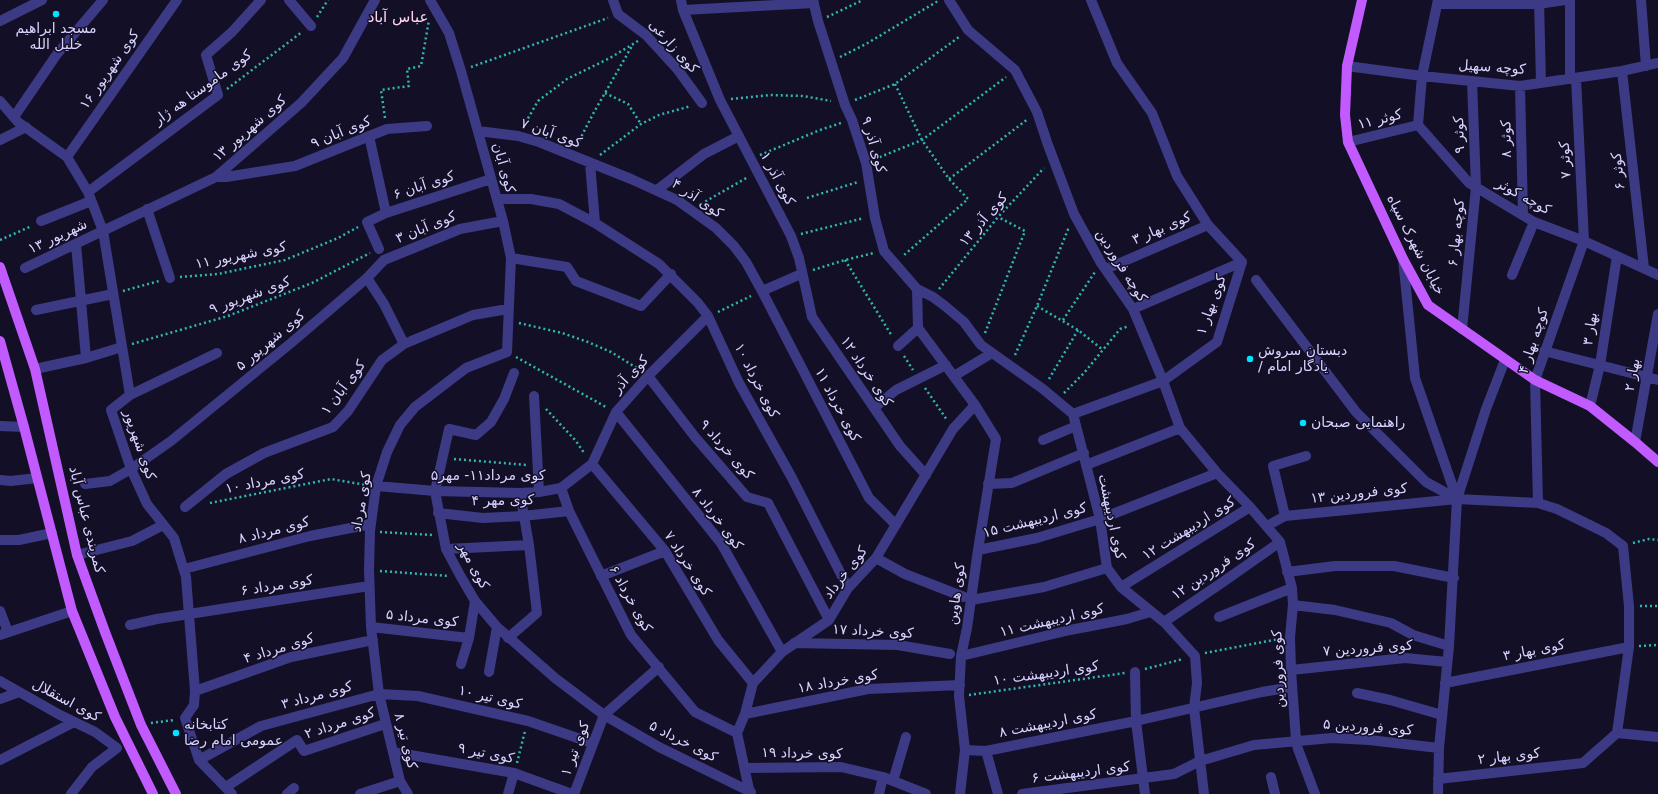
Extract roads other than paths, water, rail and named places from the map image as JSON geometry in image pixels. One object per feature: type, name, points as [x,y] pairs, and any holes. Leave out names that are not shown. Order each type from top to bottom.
[{"type":"main road","name":"خیابان شهرک سپاه","points":[[1362,0],[1347,66],[1345,115],[1348,142],[1403,259],[1428,305],[1534,380],[1590,406],[1658,462]]},
{"type":"main road","name":"کمربندی عباس آباد","points":[[0,267],[35,369],[77,555],[141,725],[176,794]]},
{"type":"main road","points":[[0,341],[4,366],[24,427],[72,611],[116,717],[153,794]]},
{"type":"street","points":[[0,21],[42,0]]},
{"type":"street","points":[[14,117],[57,54],[103,0]]},
{"type":"street","name":"کوی شهریور ۱۶","points":[[67,157],[177,0]]},
{"type":"street","name":"کوی ماموستا هه ژار","points":[[42,221],[90,196],[218,95],[206,55],[232,32],[261,0]]},
{"type":"street","points":[[288,0],[311,26]]},
{"type":"street","name":"کوی شهریور ۱۳","points":[[103,232],[147,209],[216,177],[301,103],[344,58],[374,0]]},
{"type":"street","name":"کوی زارعی","points":[[613,0],[618,14],[646,35],[678,70],[702,103]]},
{"type":"street","name":"کوچه فروردین","points":[[949,0],[968,30],[1015,70],[1037,112],[1074,214],[1139,323],[1163,381],[1180,428],[1217,473],[1250,507],[1280,542]]},
{"type":"street","points":[[1091,0],[1117,62],[1152,113],[1177,176],[1208,225],[1242,262],[1132,309]]},
{"type":"street","points":[[1418,125],[1422,76],[1438,2],[1539,2],[1565,0]]},
{"type":"street","name":"کوثر ۷","points":[[1570,0],[1573,78],[1584,241]]},
{"type":"street","points":[[1641,0],[1646,66]]},
{"type":"street","name":"کوی آبان","points":[[431,1],[449,33],[504,221],[511,258],[507,352]]},
{"type":"street","points":[[682,5],[813,1]]},
{"type":"street","name":"کوی آذر ۹","points":[[813,1],[845,105],[852,120],[866,163],[875,218],[884,251],[917,289]]},
{"type":"street","points":[[1539,2],[1540,83]]},
{"type":"street","name":"کوی آذر ۱","points":[[682,5],[720,100],[791,236],[799,258],[802,274]]},
{"type":"street","name":"کوچه سهیل","points":[[1347,66],[1422,76],[1520,86],[1622,71],[1658,63]]},
{"type":"street","name":"کوثر ۶","points":[[1622,71],[1644,268]]},
{"type":"street","name":"کوثر ۹","points":[[1472,81],[1476,187]]},
{"type":"street","name":"کوثر ۸","points":[[1520,86],[1523,215]]},
{"type":"street","name":"کوی شهریور","points":[[0,101],[14,117],[67,157],[90,196],[103,232],[130,395],[111,410],[131,469],[147,504],[174,538],[184,569],[195,691],[194,705],[185,718],[199,760]]},
{"type":"street","name":"کوثر ۱۱","points":[[1348,142],[1418,125]]},
{"type":"street","name":"کوچه کوثر","points":[[1418,125],[1469,183],[1534,222],[1584,241],[1658,275]]},
{"type":"street","name":"کوی آبان ۹","points":[[216,177],[226,177],[295,166],[387,129],[427,126]]},
{"type":"street","points":[[0,140],[26,127]]},
{"type":"street","name":"کوی آبان ۷","points":[[478,131],[518,136],[548,145],[590,163]]},
{"type":"street","points":[[369,136],[386,213]]},
{"type":"street","points":[[657,190],[704,154],[739,136]]},
{"type":"street","points":[[590,163],[595,223]]},
{"type":"street","name":"کوی آذر ۴","points":[[590,163],[657,190],[692,209],[716,228],[734,246],[746,262],[762,291]]},
{"type":"street","name":"کوی آبان ۶","points":[[379,248],[367,222],[386,213],[491,179]]},
{"type":"street","name":"کوچه بهار ۶","points":[[1462,329],[1476,187]]},
{"type":"street","name":"کوی خرداد ۱۰","points":[[497,199],[531,199],[559,204],[595,223],[660,264],[671,274],[708,316],[739,383],[792,478],[848,588]]},
{"type":"street","points":[[147,209],[170,278]]},
{"type":"street","name":"کوی آبان ۳","points":[[367,278],[384,260],[460,229],[504,221]]},
{"type":"street","points":[[1512,275],[1534,222]]},
{"type":"street","name":"کوی بهار ۳","points":[[1104,266],[1208,225]]},
{"type":"street","name":"شهریور ۱۳","points":[[25,268],[103,232]]},
{"type":"street","name":"کوچه بهار ۴","points":[[1538,503],[1534,380],[1584,241]]},
{"type":"street","points":[[76,244],[86,358]]},
{"type":"street","name":"بهار ۳","points":[[1590,406],[1600,365],[1617,256]]},
{"type":"street","points":[[511,258],[567,267],[576,281],[641,306],[671,274]]},
{"type":"street","points":[[1403,259],[1415,378],[1457,499]]},
{"type":"street","name":"کوی بهار ۱","points":[[1073,414],[1163,381],[1217,342],[1242,262]]},
{"type":"street","points":[[762,291],[802,274]]},
{"type":"street","name":"کوی خرداد ۱۲","points":[[802,274],[812,317],[900,446],[926,475]]},
{"type":"street","points":[[367,278],[384,304],[404,344]]},
{"type":"street","name":"کوی شهریور ۵","points":[[85,484],[110,481],[131,469],[171,441],[291,343],[367,278]]},
{"type":"street","points":[[1256,280],[1356,412],[1426,482],[1457,499],[1538,503],[1557,509],[1606,533],[1623,546],[1629,606],[1629,647],[1617,733],[1658,737]]},
{"type":"street","points":[[898,346],[918,328],[917,289],[933,297],[964,322],[981,345],[1043,389],[1073,414]]},
{"type":"street","name":"کوی خرداد ۱۱","points":[[762,291],[869,498],[896,525]]},
{"type":"street","points":[[36,310],[113,294]]},
{"type":"street","name":"کوی آبان ۱","points":[[185,508],[226,474],[264,453],[333,427],[348,411],[382,360],[404,344],[473,315],[508,309]]},
{"type":"street","name":"بهار ۲","points":[[1635,442],[1658,314]]},
{"type":"street","name":"کوی آذر","points":[[592,464],[616,412],[648,376],[708,316]]},
{"type":"street","name":"کوی هاوین","points":[[918,328],[975,405],[996,439],[978,550],[968,598],[961,656],[959,696],[965,750],[960,794]]},
{"type":"street","points":[[35,369],[86,358],[122,347]]},
{"type":"street","points":[[1544,350],[1658,380]]},
{"type":"street","name":"کوی مرداد","points":[[379,694],[371,627],[369,586],[370,528],[376,486],[387,452],[400,425],[415,407],[466,368],[507,352]]},
{"type":"street","points":[[954,376],[992,353]]},
{"type":"street","points":[[130,395],[217,354]]},
{"type":"street","points":[[1438,794],[1439,748],[1454,578],[1457,499],[1486,409],[1505,360]]},
{"type":"street","points":[[874,408],[896,390],[946,365]]},
{"type":"street","name":"کوی مهر","points":[[514,373],[504,398],[491,422],[476,435],[449,429],[435,491],[446,549],[475,601],[497,627],[555,678],[604,715]]},
{"type":"street","name":"کوی خرداد ۹","points":[[648,376],[695,437],[747,497],[768,503],[829,620]]},
{"type":"street","points":[[534,396],[539,492]]},
{"type":"street","name":"کوی خرداد","points":[[737,733],[745,714],[753,683],[782,652],[829,620],[848,588],[876,558],[953,429],[975,405]]},
{"type":"street","name":"کوی خرداد ۸","points":[[616,412],[721,543],[782,652]]},
{"type":"street","name":"کوی اردیبهشت","points":[[1073,414],[1100,519],[1107,568],[1121,587],[1164,622],[1195,656],[1197,683],[1194,708]]},
{"type":"street","points":[[0,426],[24,427]]},
{"type":"street","points":[[1043,440],[1076,426]]},
{"type":"street","points":[[1086,465],[1180,428]]},
{"type":"street","points":[[988,484],[1012,483],[1084,453]]},
{"type":"street","points":[[1285,516],[1273,466],[1306,456]]},
{"type":"street","name":"کوی مرداد۱۱- مهر۵","points":[[376,486],[435,491],[539,492],[561,488],[592,464]]},
{"type":"street","name":"کوی خرداد ۷","points":[[592,464],[665,551],[718,640],[753,683]]},
{"type":"street","name":"کوی اردیبهشت ۱۵","points":[[978,550],[1037,538],[1100,519],[1217,473]]},
{"type":"street","points":[[0,480],[11,481],[37,478]]},
{"type":"street","name":"کوی خرداد ۶","points":[[561,488],[569,511],[631,635],[695,712],[737,733]]},
{"type":"street","points":[[508,638],[537,613],[529,545],[520,493]]},
{"type":"street","name":"کوی فروردین ۱۳","points":[[1267,526],[1285,516],[1457,499]]},
{"type":"street","name":"کوی اردیبهشت ۱۲","points":[[1121,587],[1250,507]]},
{"type":"street","name":"کوی مهر ۴","points":[[438,513],[483,518],[523,516],[569,511]]},
{"type":"street","points":[[77,555],[132,541],[164,525]]},
{"type":"street","name":"کوی مرداد ۸","points":[[184,569],[310,536],[370,528]]},
{"type":"street","points":[[0,540],[19,540],[52,533]]},
{"type":"street","name":"کوی فروردین","points":[[1280,542],[1292,588],[1293,605],[1290,637],[1296,740],[1315,794]]},
{"type":"street","name":"کوی فروردین ۱۲","points":[[1164,622],[1280,542]]},
{"type":"street","points":[[446,549],[529,545]]},
{"type":"street","points":[[601,576],[665,551]]},
{"type":"street","points":[[876,558],[905,574],[968,598],[1044,587],[1107,568]]},
{"type":"street","points":[[1287,572],[1335,566],[1394,566],[1454,578]]},
{"type":"street","name":"کوی مرداد ۶","points":[[130,625],[189,614],[369,586]]},
{"type":"street","points":[[1219,617],[1292,588]]},
{"type":"street","points":[[461,664],[469,638],[475,601]]},
{"type":"street","points":[[1293,605],[1335,610],[1392,623],[1413,635],[1449,646]]},
{"type":"street","points":[[0,611],[4,633],[72,611]]},
{"type":"street","name":"کوی اردیبهشت ۱۱","points":[[961,656],[1070,630],[1127,619],[1150,612]]},
{"type":"street","name":"کوی مرداد ۵","points":[[371,627],[469,638]]},
{"type":"street","points":[[489,672],[497,627]]},
{"type":"street","name":"کوی مرداد ۴","points":[[195,691],[292,657],[373,640]]},
{"type":"street","name":"کوی خرداد ۱۷","points":[[794,643],[898,645],[950,654]]},
{"type":"street","name":"کوی بهار ۳","points":[[1445,683],[1629,647]]},
{"type":"street","name":"کوی فروردین ۷","points":[[1291,670],[1405,658],[1447,662]]},
{"type":"street","points":[[604,715],[659,667]]},
{"type":"street","points":[[1135,672],[1136,721],[1145,794]]},
{"type":"street","name":"کوی استقلال","points":[[0,681],[95,732],[117,748],[92,767],[71,794]]},
{"type":"street","name":"کوی خرداد ۱۸","points":[[745,714],[868,689],[960,685]]},
{"type":"street","name":"کوی اردیبهشت ۸","points":[[965,750],[986,751],[1136,721],[1262,692],[1292,687]]},
{"type":"street","points":[[0,699],[19,692]]},
{"type":"street","points":[[1357,693],[1390,700],[1442,716]]},
{"type":"street","name":"کوی تیر ۱۰","points":[[379,694],[418,696],[528,721],[592,743]]},
{"type":"street","name":"کوی تیر ۸","points":[[379,694],[385,724],[400,780],[408,794]]},
{"type":"street","name":"کوی مرداد ۳","points":[[199,760],[261,726],[379,694]]},
{"type":"street","points":[[1194,708],[1204,794]]},
{"type":"street","name":"کوی تیر ۱","points":[[573,794],[604,715]]},
{"type":"street","name":"کوی خرداد ۵","points":[[604,715],[659,747],[750,793]]},
{"type":"street","points":[[0,760],[74,722]]},
{"type":"street","name":"کوی مرداد ۲","points":[[229,791],[297,740],[304,752],[385,724]]},
{"type":"street","points":[[737,733],[750,793]]},
{"type":"street","name":"کوی بهار ۲","points":[[1438,779],[1583,763],[1617,733]]},
{"type":"street","points":[[893,781],[906,738]]},
{"type":"street","name":"کوی فروردین ۵","points":[[1200,761],[1254,745],[1296,740],[1332,738],[1362,739],[1439,748]]},
{"type":"street","points":[[986,751],[998,794]]},
{"type":"street","name":"کوی تیر ۹","points":[[393,752],[514,773],[573,794]]},
{"type":"street","points":[[199,760],[229,791]]},
{"type":"street","name":"کوی اردیبهشت ۶","points":[[1022,794],[1174,774],[1200,761]]},
{"type":"street","name":"کوی خرداد ۱۹","points":[[745,768],[841,766],[883,777],[926,794]]},
{"type":"street","points":[[508,794],[514,773]]},
{"type":"street","points":[[879,794],[883,777]]},
{"type":"street","points":[[1271,777],[1275,794]]},
{"type":"street","points":[[360,794],[400,780]]},
{"type":"place","name":"مسجد ابراهیم خلیل الله","points":[[56,14]]},
{"type":"place","name":"دبستان سروش / یادگار امام","points":[[1250,359]]},
{"type":"place","name":"راهنمایی صبحان","points":[[1303,423]]},
{"type":"place","name":"کتابخانه عمومی امام رضا","points":[[176,733]]},
{"type":"district","name":"عباس آباد","points":[[398,18]]}]
